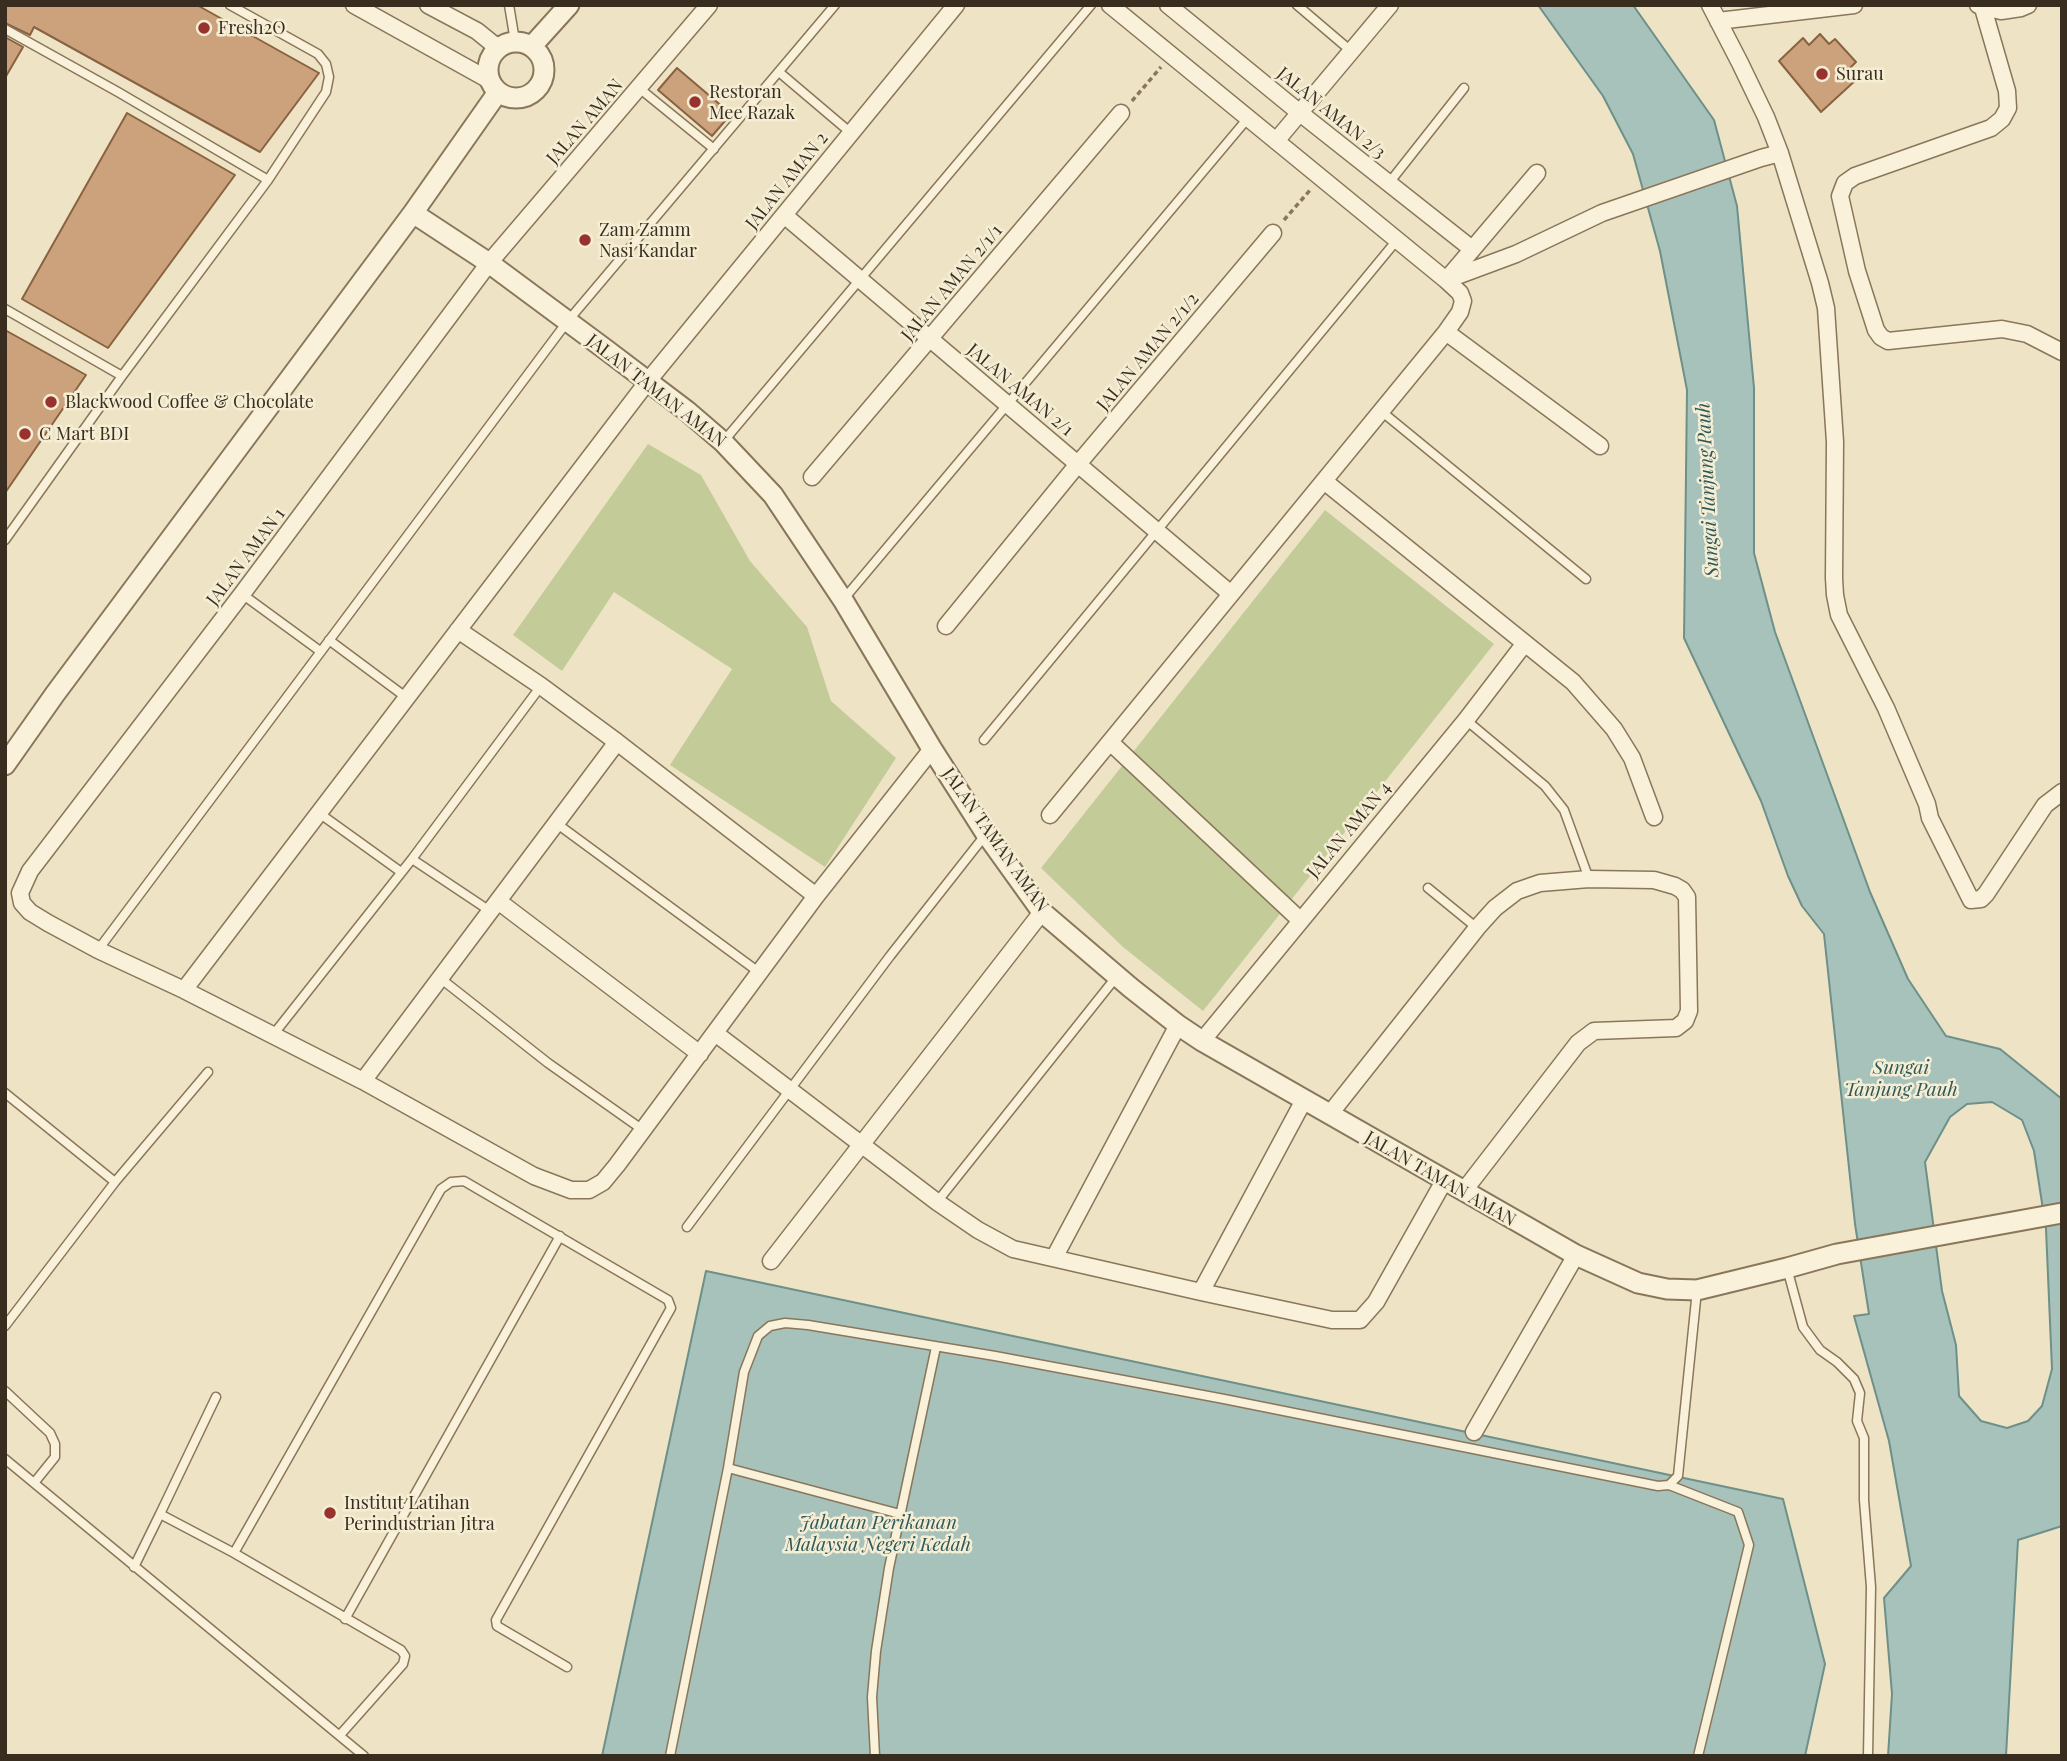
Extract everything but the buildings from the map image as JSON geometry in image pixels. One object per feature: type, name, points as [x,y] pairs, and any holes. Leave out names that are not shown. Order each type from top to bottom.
[{"type":"street","points":[[354,5],[494,86],[506,97],[524,97],[539,87],[545,69],[543,60],[515,45],[477,31],[428,5]]},
{"type":"street","points":[[5,765],[472,131],[494,86],[489,62],[569,5]]},
{"type":"street","name":"JALAN AMAN","points":[[489,263],[709,5]]},
{"type":"street","name":"JALAN AMAN 2","points":[[184,990],[648,381],[956,5]]},
{"type":"street","points":[[1050,815],[1446,332],[1460,312],[1463,301],[1460,293],[1447,280],[1110,5]]},
{"type":"street","name":"JALAN AMAN 2/3","points":[[1168,5],[1472,249]]},
{"type":"street","points":[[1276,141],[1390,5]]},
{"type":"street","points":[[1710,5],[1766,117],[1780,153],[1826,308],[1835,442],[1835,587],[1839,615],[1886,708],[1927,804],[1930,818],[1971,900],[1982,898],[1986,894],[2045,805],[2062,792]]},
{"type":"street","points":[[1718,21],[1854,5]]},
{"type":"street","points":[[2028,5],[2001,10],[1981,6],[2007,91],[2008,108],[2002,119],[1991,128],[1855,176],[1845,183],[1840,196],[1857,271],[1876,330],[1881,337],[1888,341],[2002,329],[2027,334],[2062,352]]},
{"type":"street","name":"JALAN AMAN 2/1/1","points":[[812,477],[1121,113]]},
{"type":"street","points":[[1447,280],[1517,254],[1602,213],[1780,153]]},
{"type":"street","points":[[1447,280],[1537,173]]},
{"type":"street","name":"JALAN TAMAN AMAN","points":[[413,213],[489,263],[648,381],[723,442],[773,495],[843,600],[986,834],[1042,912],[1117,976],[1202,1041],[1576,1255],[1638,1283],[1667,1289],[1697,1290],[1837,1254],[2062,1213]]},
{"type":"street","name":"JALAN AMAN 2/1","points":[[784,215],[1231,594]]},
{"type":"street","name":"JALAN AMAN 2/1/2","points":[[946,626],[1078,464],[1273,233]]},
{"type":"street","name":"JALAN AMAN 1","points":[[98,950],[30,912],[22,903],[20,893],[30,871],[242,594],[489,263]]},
{"type":"street","points":[[1446,332],[1600,446]]},
{"type":"street","points":[[1324,481],[1573,682],[1614,729],[1632,758],[1654,817]]},
{"type":"street","points":[[458,630],[617,742],[816,896]]},
{"type":"street","name":"JALAN AMAN 4","points":[[1202,1041],[1466,720],[1525,643]]},
{"type":"street","points":[[1110,741],[1300,920]]},
{"type":"street","points":[[363,1081],[617,742]]},
{"type":"street","points":[[98,950],[184,990],[363,1081],[534,1175],[571,1190],[589,1190],[603,1182],[816,896],[932,749]]},
{"type":"street","points":[[1329,1115],[1477,928],[1495,908],[1517,891],[1540,883],[1589,879],[1654,880],[1682,890],[1687,897],[1689,1011],[1685,1021],[1676,1028],[1594,1031],[1578,1043],[1463,1192]]},
{"type":"street","points":[[494,906],[700,1054]]},
{"type":"street","points":[[771,1261],[1042,912]]},
{"type":"street","points":[[1054,1258],[1178,1025]]},
{"type":"street","points":[[715,1033],[937,1202],[978,1230],[1013,1249],[1332,1320],[1360,1320],[1376,1302],[1444,1181]]},
{"type":"street","points":[[1201,1292],[1304,1100]]},
{"type":"street","points":[[1474,1432],[1576,1255]]},
{"type":"lane","points":[[5,540],[122,376],[268,180],[326,92],[329,77],[326,64],[318,54],[230,5]]},
{"type":"lane","points":[[509,5],[515,45]]},
{"type":"lane","points":[[98,950],[567,322],[835,5]]},
{"type":"lane","points":[[723,442],[1091,5]]},
{"type":"lane","points":[[1297,5],[1351,51]]},
{"type":"lane","points":[[5,29],[268,180]]},
{"type":"lane","points":[[779,72],[851,133]]},
{"type":"lane","points":[[639,88],[714,149]]},
{"type":"lane","points":[[1388,183],[1464,88]]},
{"type":"lane","points":[[843,600],[1248,118]]},
{"type":"lane","points":[[984,740],[1397,240]]},
{"type":"lane","points":[[5,309],[122,376]]},
{"type":"lane","points":[[1381,411],[1586,579]]},
{"type":"lane","points":[[242,594],[320,651]]},
{"type":"lane","points":[[329,640],[407,698]]},
{"type":"lane","points":[[273,1035],[412,859],[541,686]]},
{"type":"lane","points":[[1466,720],[1545,786],[1564,810],[1589,879]]},
{"type":"lane","points":[[319,813],[401,872]]},
{"type":"lane","points":[[556,824],[760,973]]},
{"type":"lane","points":[[687,1227],[890,956],[986,834]]},
{"type":"lane","points":[[412,859],[494,906]]},
{"type":"lane","points":[[1429,888],[1477,928]]},
{"type":"lane","points":[[937,1202],[1117,976]]},
{"type":"lane","points":[[440,978],[548,1063],[643,1130]]},
{"type":"lane","points":[[5,1326],[116,1182],[208,1072]]},
{"type":"lane","points":[[5,1093],[116,1182]]},
{"type":"lane","points":[[234,1553],[441,1189],[451,1182],[464,1181],[668,1300],[671,1308],[496,1620],[497,1626],[567,1667]]},
{"type":"lane","points":[[345,1619],[561,1236]]},
{"type":"lane","points":[[1787,1268],[1803,1327],[1820,1350],[1854,1378],[1860,1393],[1857,1421],[1864,1438],[1864,1500],[1871,1587],[1868,1756]]},
{"type":"lane","points":[[1669,1485],[1678,1476],[1697,1290]]},
{"type":"lane","points":[[670,1756],[728,1468],[744,1372],[758,1336],[770,1326],[785,1323],[995,1356],[1658,1486],[1669,1485],[1738,1512],[1749,1545],[1698,1756]]},
{"type":"lane","points":[[874,1756],[873,1677],[889,1568],[936,1347]]},
{"type":"lane","points":[[5,1391],[50,1433],[55,1444],[55,1457],[34,1483]]},
{"type":"lane","points":[[134,1567],[216,1397]]},
{"type":"lane","points":[[5,1460],[364,1756]]},
{"type":"lane","points":[[728,1468],[900,1514]]},
{"type":"lane","points":[[160,1514],[234,1553],[401,1650],[405,1656],[403,1664],[340,1735]]},
{"type":"path","points":[[1121,113],[1171,55]]},
{"type":"path","points":[[1273,233],[1321,177]]},
{"type":"green space","points":[[648,444],[701,475],[750,561],[807,627],[831,701],[896,758],[825,867],[670,765],[732,669],[614,592],[562,671],[513,635]]},
{"type":"green space","points":[[1325,510],[1494,644],[1203,1011],[1123,947],[1041,868]]},
{"type":"water","name":"Sungai Tanjung Pauh","points":[[1538,5],[1633,5],[1714,120],[1737,206],[1754,388],[1754,553],[1775,632],[1870,892],[1908,979],[1946,1036],[2000,1049],[2062,1099],[2062,1526],[2018,1540],[2006,1756],[1888,1756],[1892,1694],[1884,1598],[1911,1566],[1889,1441],[1854,1316],[1869,1314],[1855,1224],[1824,934],[1802,906],[1788,876],[1761,801],[1684,638],[1687,390],[1660,251],[1633,154],[1603,96]],"holes":[[[1992,1102],[2022,1120],[2034,1151],[2046,1229],[2052,1369],[2042,1406],[2028,1421],[2007,1428],[1981,1421],[1959,1396],[1956,1345],[1942,1291],[1925,1162],[1950,1117],[1967,1104]]]},
{"type":"water","name":"Jabatan Perikanan Malaysia Negeri Kedah","points":[[706,1271],[1783,1499],[1825,1664],[1805,1756],[602,1756]]},
{"type":"place","name":"Fresh2O","points":[[204,28]]},
{"type":"place","name":"Surau","points":[[1822,74]]},
{"type":"place","name":"Restoran Mee Razak","points":[[695,102]]},
{"type":"place","name":"Zam Zamm Nasi Kandar","points":[[585,240]]},
{"type":"place","name":"Blackwood Coffee & Chocolate","points":[[51,402]]},
{"type":"place","name":"C Mart BDI","points":[[25,434]]},
{"type":"place","name":"Institut Latihan Perindustrian Jitra","points":[[330,1513]]}]
